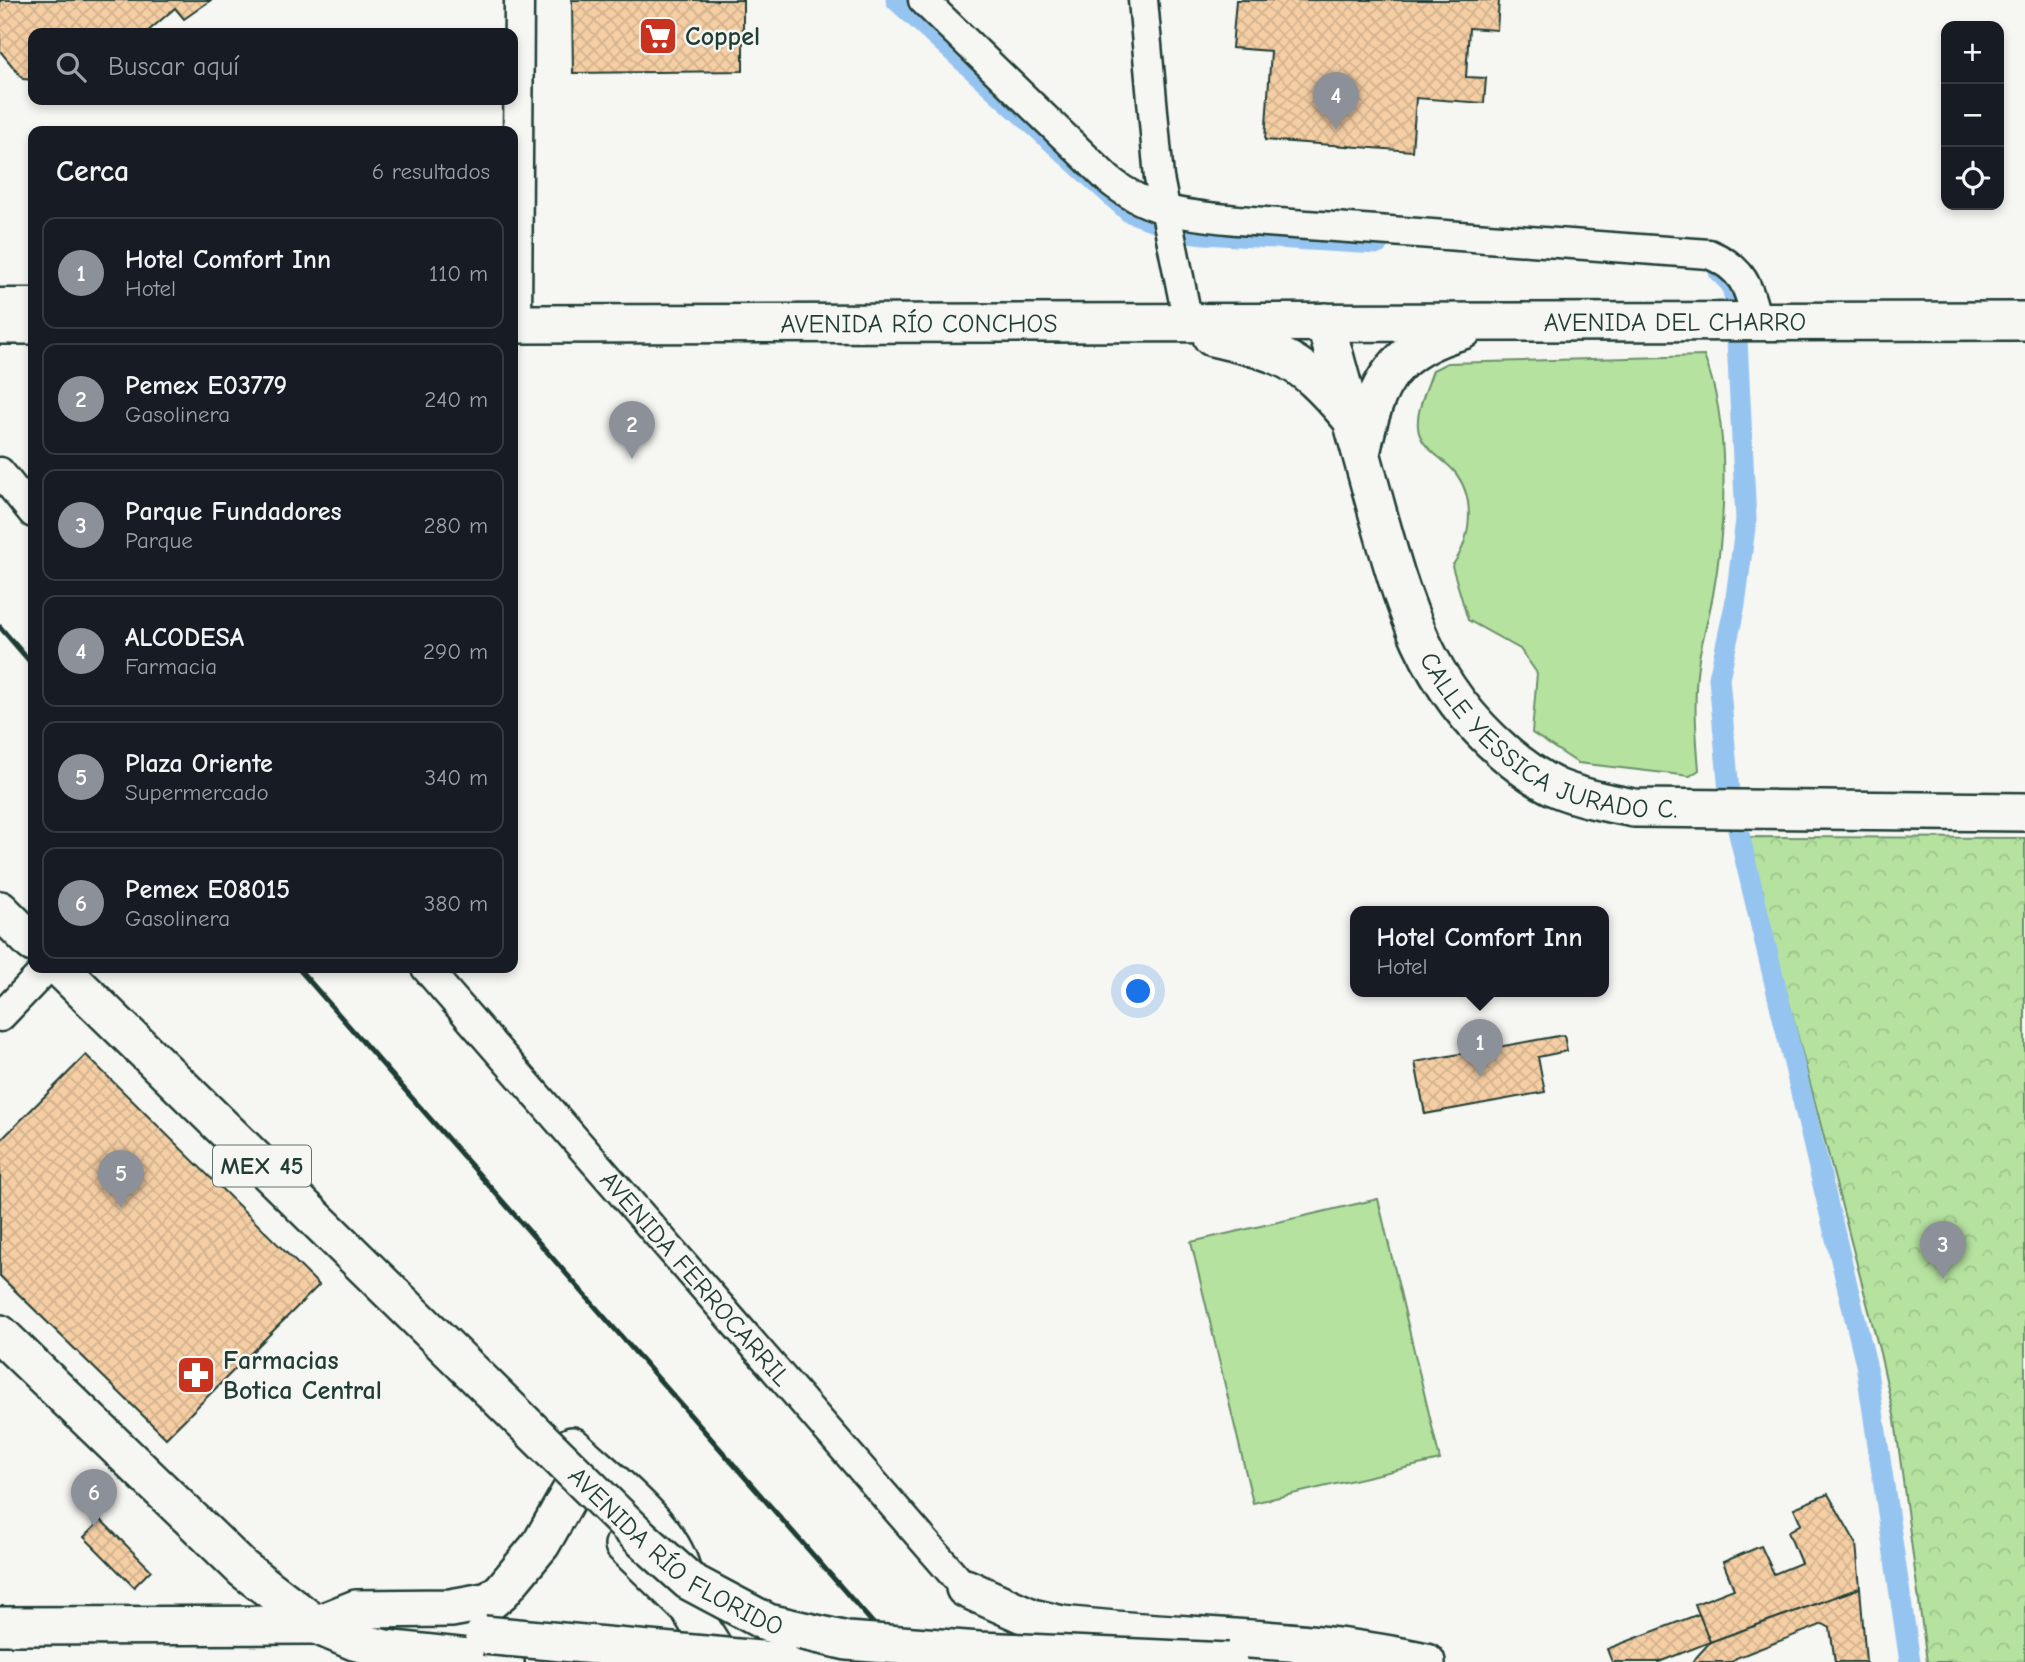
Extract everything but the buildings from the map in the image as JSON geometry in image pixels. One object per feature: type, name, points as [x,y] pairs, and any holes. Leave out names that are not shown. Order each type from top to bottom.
[{"type":"main road","name":"AVENIDA RÍO CONCHOS","points":[[518,324],[1325,321]]},
{"type":"main road","name":"AVENIDA DEL CHARRO","points":[[1325,321],[2025,321]]},
{"type":"main road","name":"CALLE YESSICA JURADO C.","points":[[1325,321],[1393,568],[1418,636],[1437,677],[1491,741],[1524,768],[1556,787],[1596,801],[1634,808],[2025,812]]},
{"type":"main road","points":[[1173,322],[1285,356],[1316,380],[1357,437]]},
{"type":"main road","points":[[1357,437],[1376,394],[1397,362],[1442,336],[1491,322]]},
{"type":"main road","points":[[0,325],[28,325]]},
{"type":"main road","points":[[0,910],[28,938]]},
{"type":"main road","name":"MEX 45","points":[[65,973],[407,1308]]},
{"type":"main road","points":[[407,1308],[436,1359],[689,1608],[722,1662]]},
{"type":"main road","points":[[407,1308],[454,1334],[659,1530],[679,1561],[689,1608],[664,1662]]},
{"type":"main road","name":"AVENIDA RÍO FLORIDO","points":[[407,1308],[641,1538],[689,1581],[768,1623],[848,1640],[979,1651],[1228,1662]]},
{"type":"main road","points":[[0,1334],[243,1569],[316,1625],[340,1662]]},
{"type":"main road","points":[[0,1626],[316,1625],[356,1609],[451,1608],[490,1601],[502,1591],[541,1544],[570,1493]]},
{"type":"main road","points":[[965,1588],[1032,1618],[1109,1631],[1314,1643],[1358,1648],[1426,1662]]},
{"type":"main road","points":[[965,1588],[1022,1662]]},
{"type":"main road","name":"AVENIDA RÍO FLORIDO","points":[[316,1625],[495,1648],[783,1662]]},
{"type":"main road","points":[[1080,1662],[1093,1643],[1109,1631]]},
{"type":"street","points":[[518,81],[519,0]]},
{"type":"street","points":[[923,0],[1109,180],[1167,220],[1238,220],[1709,254],[1735,268],[1743,278],[1757,321]]},
{"type":"street","points":[[1143,0],[1155,145],[1167,220],[1173,322]]},
{"type":"street","points":[[517,126],[518,105]]},
{"type":"street","points":[[0,303],[28,303]]},
{"type":"street","points":[[0,472],[28,507]]},
{"type":"street","points":[[0,1017],[42,973]]},
{"type":"street","name":"AVENIDA FERROCARRIL","points":[[430,973],[965,1588]]},
{"type":"green space","points":[[1704,356],[1719,411],[1724,474],[1717,567],[1697,672],[1699,770],[1690,776],[1578,763],[1532,733],[1537,673],[1520,649],[1468,620],[1452,566],[1467,532],[1469,519],[1466,494],[1454,471],[1427,446],[1419,434],[1418,420],[1423,398],[1433,370],[1447,363]]},
{"type":"green space","points":[[1746,837],[2025,838],[2025,1662],[1927,1662],[1895,1420]]},
{"type":"green space","points":[[1378,1199],[1440,1460],[1253,1503],[1191,1242]]},
{"type":"waterway","points":[[896,0],[1129,212],[1181,231],[1204,234],[1378,244]]},
{"type":"waterway","points":[[1719,272],[1732,285],[1735,302]]},
{"type":"waterway","points":[[1737,340],[1746,520],[1735,605],[1719,678],[1729,792],[1866,1364],[1910,1662]]},
{"type":"railway","points":[[0,627],[28,659]]},
{"type":"railway","points":[[302,973],[907,1662]]},
{"type":"place","name":"Coppel","points":[[658,36]]},
{"type":"place","name":"ALCODESA","points":[[1336,130]]},
{"type":"place","name":"Pemex E03779","points":[[632,459]]},
{"type":"place","name":"Hotel Comfort Inn","points":[[1480,1077]]},
{"type":"place","name":"Plaza Oriente","points":[[121,1208]]},
{"type":"place","name":"Parque Fundadores","points":[[1943,1279]]},
{"type":"place","name":"Farmacias Botica Central","points":[[196,1375]]},
{"type":"place","name":"Pemex E08015","points":[[94,1527]]}]
